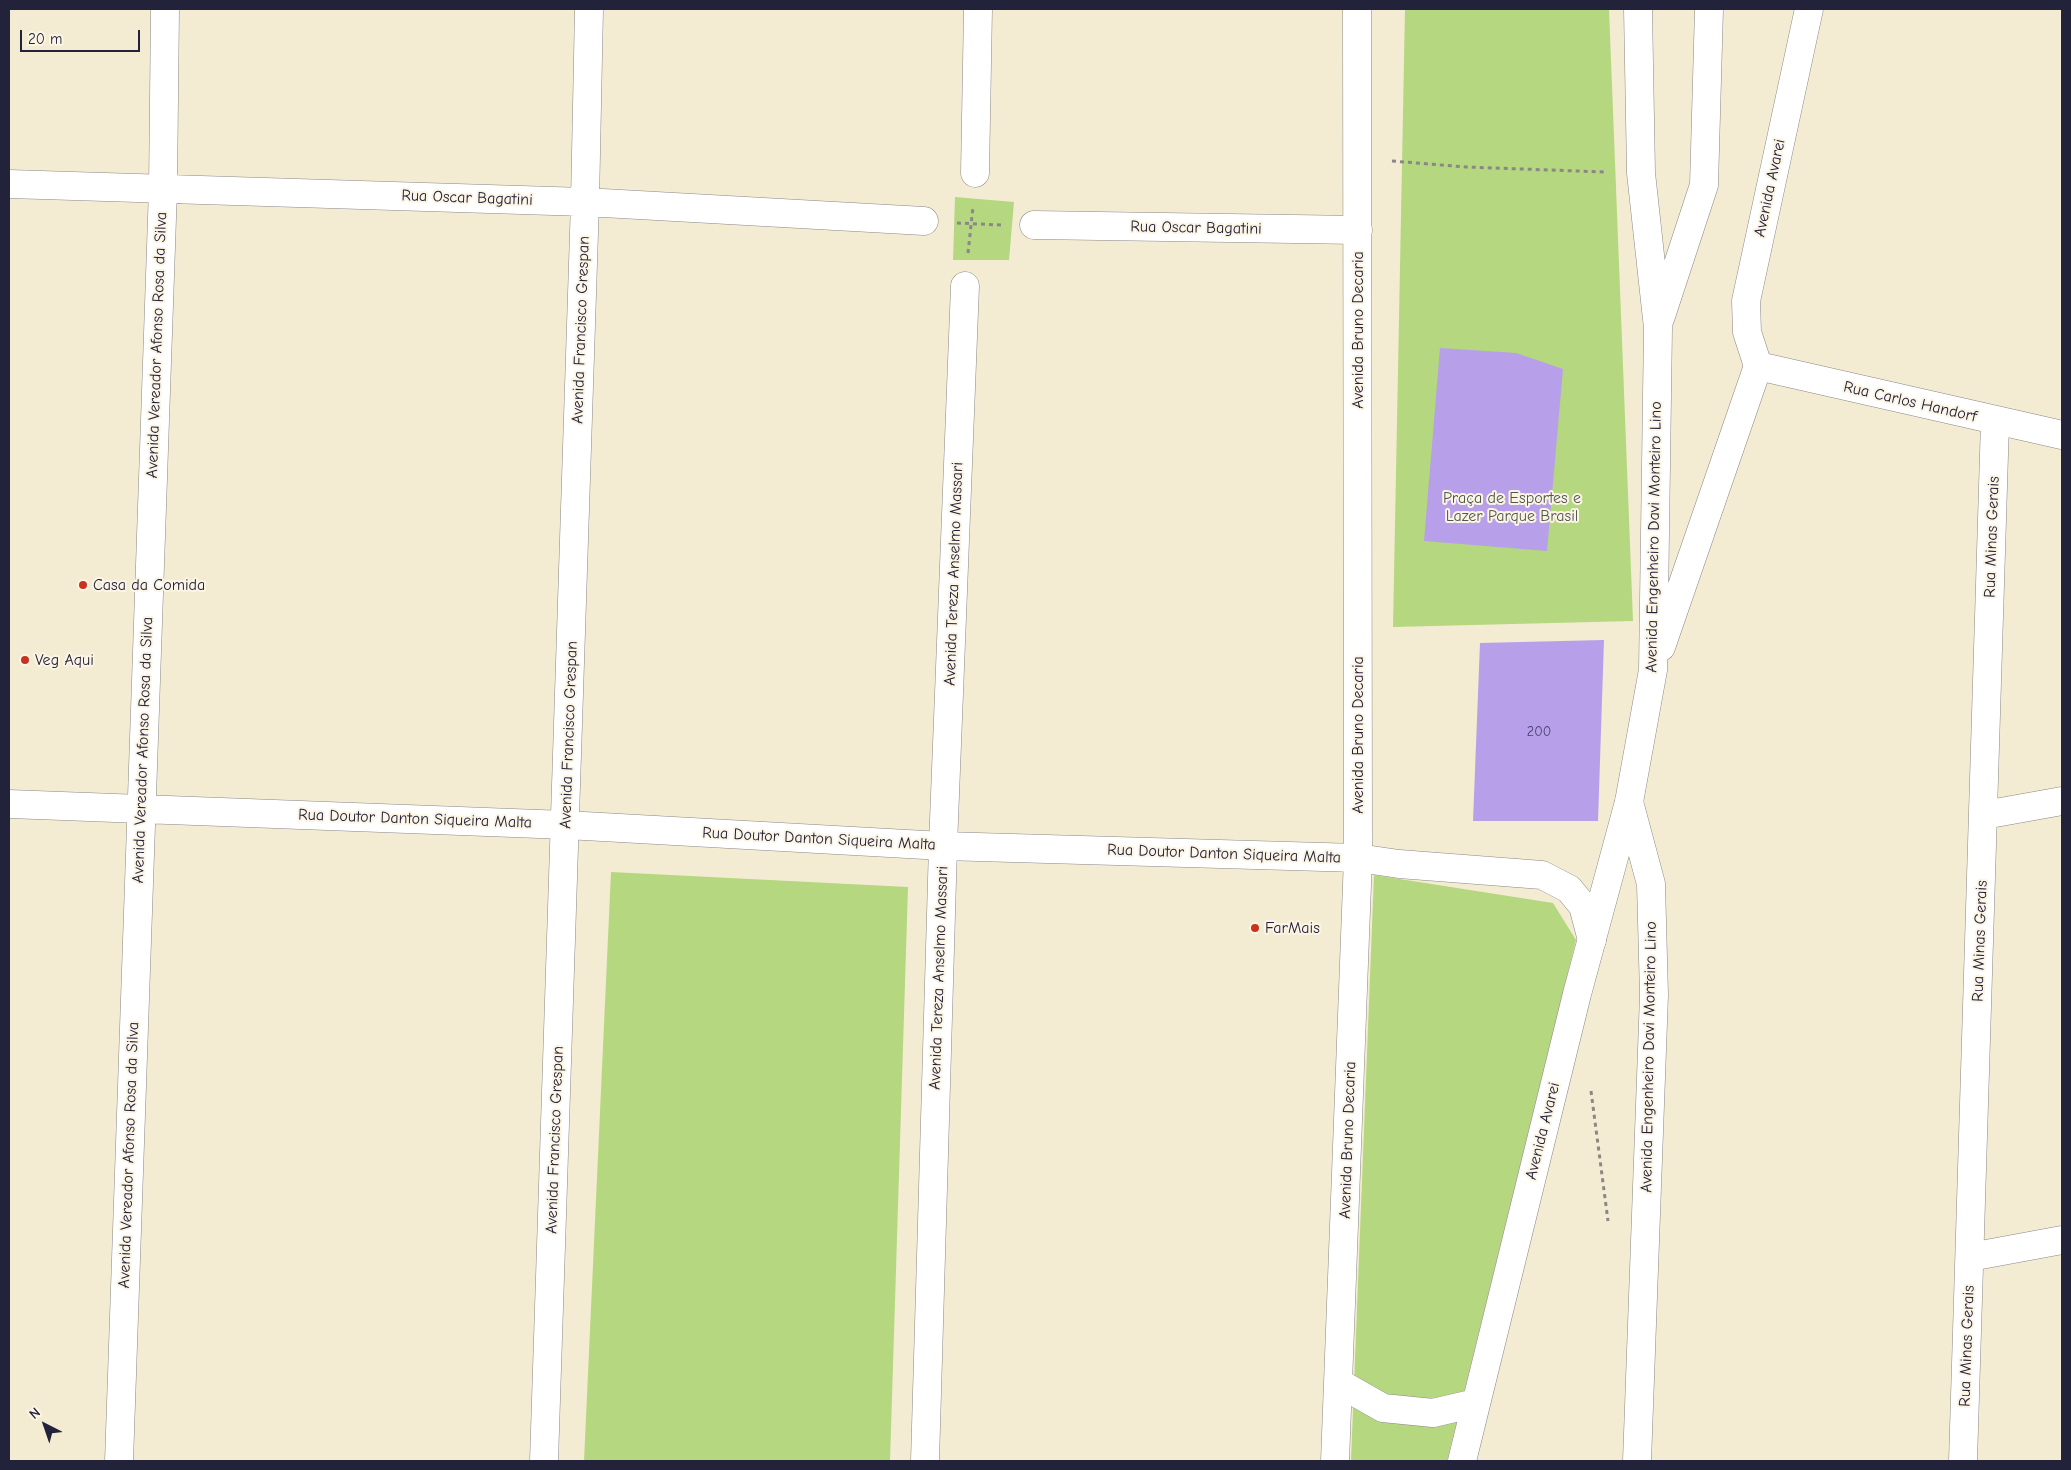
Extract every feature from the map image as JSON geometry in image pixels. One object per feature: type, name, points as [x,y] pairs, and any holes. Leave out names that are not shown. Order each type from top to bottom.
[{"type":"street","name":"Avenida Vereador Afonso Rosa da Silva","points":[[119,1461],[163,189],[165,9]]},
{"type":"street","name":"Avenida Francisco Grespan","points":[[544,1461],[566,825],[589,9]]},
{"type":"street","points":[[975,173],[978,9]]},
{"type":"street","name":"Avenida Bruno Decaria","points":[[1336,1461],[1358,858],[1357,9]]},
{"type":"street","name":"Avenida Engenheiro Davi Monteiro Lino","points":[[1637,1461],[1654,995],[1651,884],[1629,802],[1653,670],[1658,328],[1641,173],[1638,9]]},
{"type":"street","name":"Avenida Engenheiro Davi Monteiro Lino","points":[[1658,328],[1704,185],[1709,9]]},
{"type":"street","name":"Avenida Avarei","points":[[1758,366],[1747,332],[1746,301],[1809,9]]},
{"type":"street","name":"Rua Oscar Bagatini","points":[[9,184],[585,202],[924,221]]},
{"type":"street","name":"Rua Oscar Bagatini","points":[[1034,226],[1358,230]]},
{"type":"street","name":"Avenida Tereza Anselmo Massari","points":[[925,1461],[943,846],[965,286]]},
{"type":"street","points":[[1653,670],[1758,366]]},
{"type":"street","name":"Rua Carlos Handorf","points":[[1758,366],[1995,422],[2062,435]]},
{"type":"street","name":"Rua Minas Gerais","points":[[1963,1461],[1995,422]]},
{"type":"street","points":[[1984,815],[2062,801]]},
{"type":"street","name":"Avenida Avarei","points":[[1462,1461],[1592,940],[1629,802]]},
{"type":"street","name":"Rua Doutor Danton Siqueira Malta","points":[[9,804],[566,825],[943,846],[1358,858],[1399,864],[1542,876],[1569,889],[1583,906],[1592,940]]},
{"type":"street","points":[[1970,1257],[2062,1240]]},
{"type":"street","points":[[1339,1383],[1383,1408],[1433,1413],[1476,1403]]},
{"type":"path","points":[[1392,161],[1466,167],[1641,173]]},
{"type":"path","points":[[965,286],[975,173]]},
{"type":"path","points":[[924,221],[1034,226]]},
{"type":"path","points":[[1589,1082],[1608,1228]]},
{"type":"green space","name":"Praça de Esportes e Lazer Parque Brasil","points":[[1405,9],[1609,9],[1633,621],[1393,627]]},
{"type":"green space","points":[[955,197],[1014,202],[1009,260],[953,260]]},
{"type":"green space","points":[[611,872],[908,887],[890,1461],[584,1461]]},
{"type":"green space","points":[[1374,875],[1553,903],[1576,940],[1447,1461],[1351,1461]]},
{"type":"building","points":[[1440,348],[1516,353],[1563,369],[1547,551],[1424,541]]},
{"type":"building","points":[[1604,640],[1598,821],[1473,821],[1480,643]]},
{"type":"place","name":"Casa da Comida","points":[[83,585]]},
{"type":"place","name":"Veg Aqui","points":[[25,660]]},
{"type":"place","name":"FarMais","points":[[1255,928]]}]
